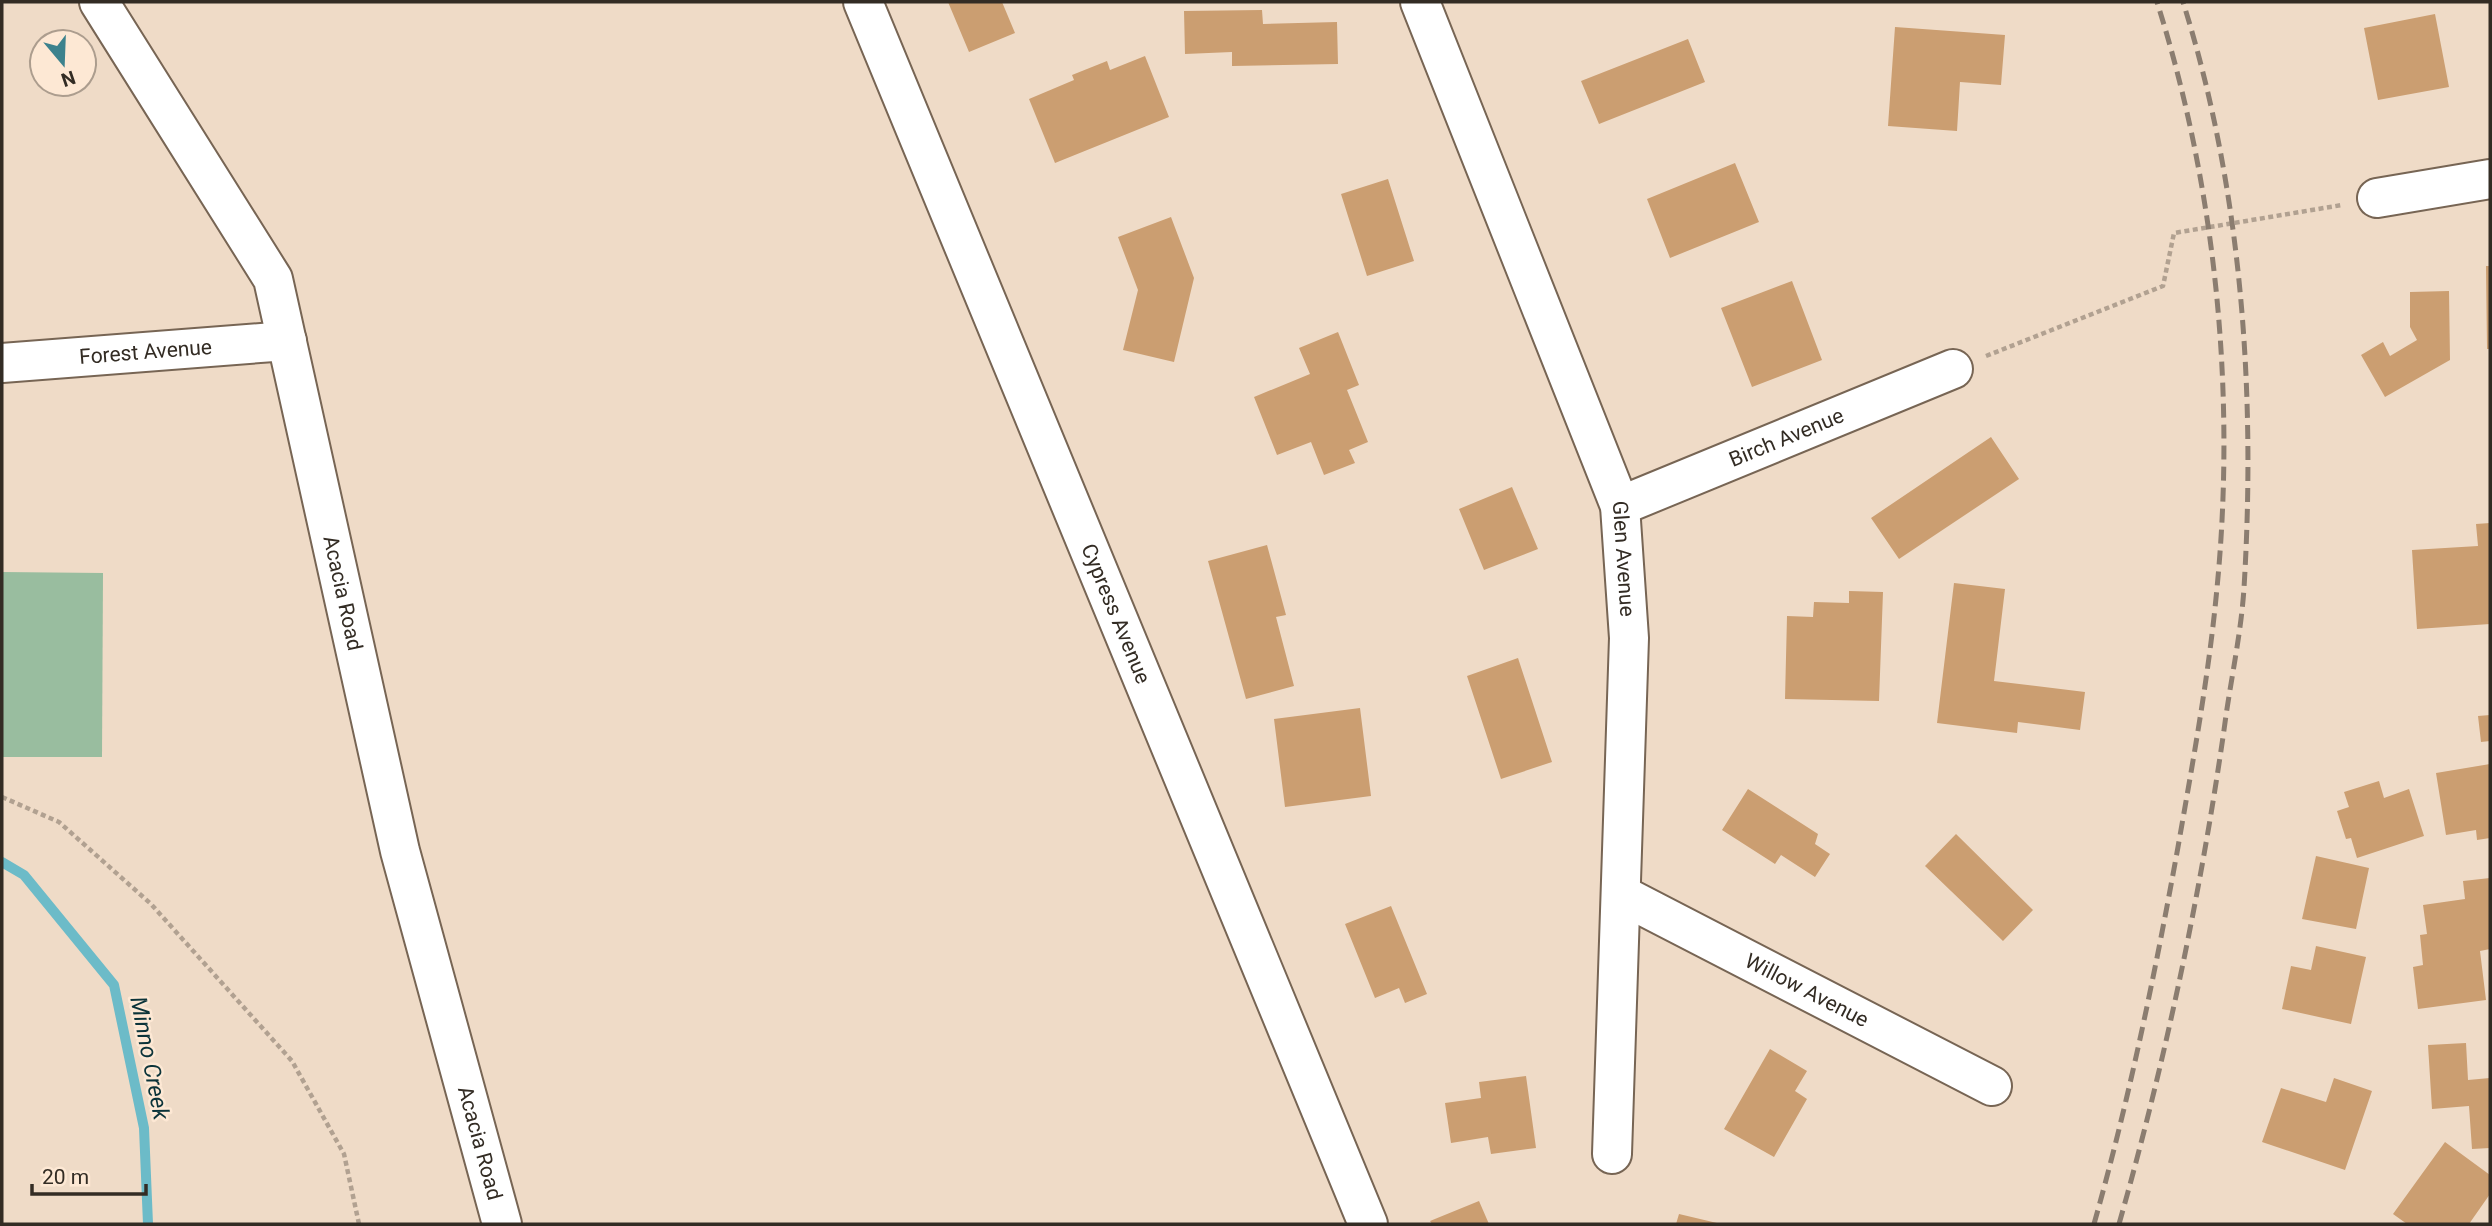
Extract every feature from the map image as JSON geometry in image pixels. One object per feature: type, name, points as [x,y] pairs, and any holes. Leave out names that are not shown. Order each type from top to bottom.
[{"type":"street","name":"Acacia Road","points":[[99,2],[273,279],[400,851],[502,1224]]},
{"type":"street","name":"Cypress Avenue","points":[[863,2],[1368,1224]]},
{"type":"street","name":"Glen Avenue","points":[[1420,2],[1620,506],[1629,638],[1612,1154]]},
{"type":"street","points":[[2377,198],[2490,179]]},
{"type":"street","name":"Forest Avenue","points":[[2,363],[287,341]]},
{"type":"street","name":"Birch Avenue","points":[[1620,506],[1953,369]]},
{"type":"street","name":"Willow Avenue","points":[[1622,895],[1992,1086]]},
{"type":"path","points":[[1953,369],[2163,286],[2174,233],[2377,198]]},
{"type":"path","points":[[2,797],[59,822],[151,904],[292,1061],[344,1154],[359,1224]]},
{"type":"green space","points":[[2,572],[103,573],[102,757],[2,757]]},
{"type":"building","points":[[948,2],[1002,2],[1015,33],[969,52]]},
{"type":"building","points":[[1262,10],[1263,24],[1337,22],[1338,64],[1232,66],[1232,52],[1185,54],[1184,11]]},
{"type":"building","points":[[2435,14],[2449,87],[2378,100],[2364,28]]},
{"type":"building","points":[[1895,27],[2005,35],[2001,85],[1960,82],[1957,131],[1888,126]]},
{"type":"building","points":[[1688,39],[1705,82],[1599,124],[1581,81]]},
{"type":"building","points":[[1145,56],[1169,117],[1055,163],[1029,99],[1074,80],[1072,75],[1107,61],[1110,70]]},
{"type":"building","points":[[1735,163],[1759,222],[1670,258],[1647,199]]},
{"type":"building","points":[[1388,179],[1414,261],[1367,276],[1341,194]]},
{"type":"building","points":[[1171,217],[1194,278],[1174,362],[1123,350],[1138,290],[1118,237]]},
{"type":"building","points":[[2486,266],[2490,266],[2490,349],[2487,349]]},
{"type":"building","points":[[1792,281],[1822,360],[1752,387],[1721,308]]},
{"type":"building","points":[[2449,291],[2450,360],[2385,397],[2361,355],[2383,342],[2390,356],[2417,340],[2410,327],[2410,292]]},
{"type":"building","points":[[1338,332],[1359,385],[1347,390],[1368,442],[1349,450],[1355,463],[1324,475],[1311,442],[1277,455],[1254,397],[1310,374],[1299,348]]},
{"type":"building","points":[[1991,437],[2019,479],[1899,559],[1871,518]]},
{"type":"building","points":[[1512,487],[1538,549],[1484,570],[1459,509]]},
{"type":"building","points":[[2490,523],[2490,624],[2417,629],[2412,550],[2478,546],[2476,524]]},
{"type":"building","points":[[1267,545],[1286,615],[1276,617],[1294,686],[1246,699],[1208,561]]},
{"type":"building","points":[[1954,583],[2005,589],[1994,681],[2085,692],[2080,730],[2018,722],[2017,733],[1937,723]]},
{"type":"building","points":[[1849,591],[1883,592],[1879,701],[1785,699],[1787,616],[1813,617],[1814,602],[1849,603]]},
{"type":"building","points":[[1518,658],[1552,762],[1501,779],[1467,676]]},
{"type":"building","points":[[1360,708],[1371,796],[1285,807],[1274,719]]},
{"type":"building","points":[[2490,715],[2490,741],[2481,742],[2478,716]]},
{"type":"building","points":[[2490,764],[2490,838],[2477,840],[2476,830],[2446,835],[2436,773]]},
{"type":"building","points":[[2379,781],[2384,798],[2409,789],[2424,836],[2357,858],[2351,838],[2346,839],[2337,811],[2349,807],[2344,792]]},
{"type":"building","points":[[1748,789],[1818,834],[1815,844],[1830,854],[1815,877],[1781,855],[1775,864],[1722,830]]},
{"type":"building","points":[[1956,834],[2033,910],[2003,941],[1925,866]]},
{"type":"building","points":[[2316,856],[2369,868],[2356,929],[2302,919]]},
{"type":"building","points":[[2490,878],[2490,949],[2480,951],[2486,1000],[2418,1009],[2413,967],[2423,965],[2420,935],[2427,934],[2423,905],[2465,899],[2463,881]]},
{"type":"building","points":[[1391,906],[1427,994],[1405,1003],[1399,988],[1375,998],[1345,924]]},
{"type":"building","points":[[2316,946],[2366,957],[2351,1024],[2282,1009],[2291,966],[2311,970]]},
{"type":"building","points":[[2466,1043],[2468,1080],[2490,1078],[2490,1148],[2472,1149],[2469,1106],[2432,1109],[2428,1045]]},
{"type":"building","points":[[1770,1049],[1807,1071],[1795,1091],[1807,1099],[1774,1157],[1724,1129]]},
{"type":"building","points":[[1526,1076],[1536,1148],[1491,1154],[1488,1137],[1451,1143],[1445,1103],[1481,1098],[1479,1082]]},
{"type":"building","points":[[2334,1078],[2372,1091],[2345,1170],[2262,1142],[2281,1088],[2326,1102]]},
{"type":"building","points":[[2445,1142],[2490,1175],[2490,1194],[2469,1224],[2407,1224],[2393,1214]]},
{"type":"building","points":[[1479,1201],[1489,1224],[1432,1224],[1430,1221]]},
{"type":"building","points":[[1679,1214],[1717,1223],[1717,1224],[1676,1224]]},
{"type":"waterway","name":"Minno Creek","points":[[2,862],[24,875],[114,985],[144,1128],[148,1224]]},
{"type":"railway","points":[[2094,1224],[2140,1037],[2178,847],[2210,653],[2222,514],[2222,366],[2207,218],[2194,145],[2157,2]]},
{"type":"railway","points":[[2119,1224],[2180,979],[2204,855],[2244,588],[2248,440],[2240,292],[2219,145],[2183,2]]}]
